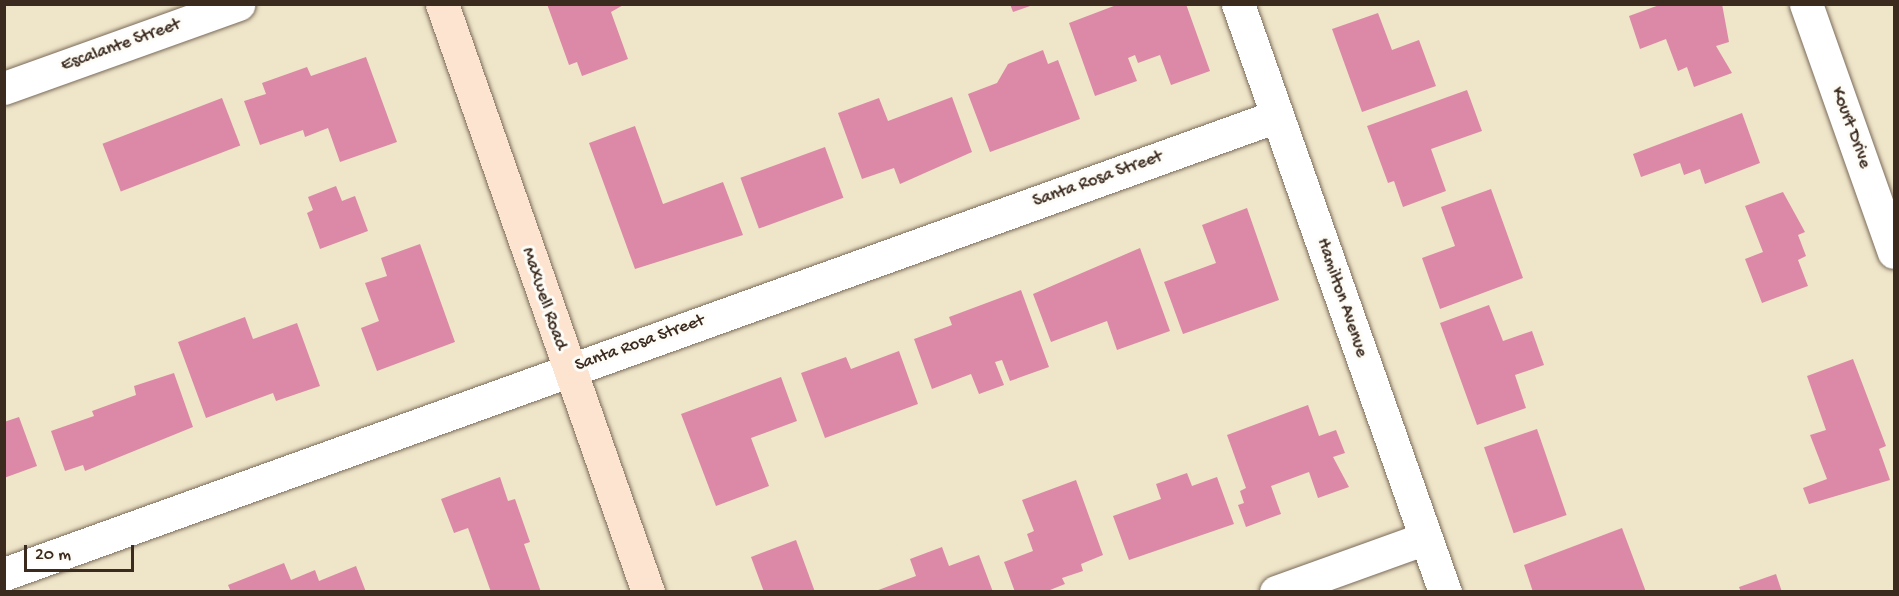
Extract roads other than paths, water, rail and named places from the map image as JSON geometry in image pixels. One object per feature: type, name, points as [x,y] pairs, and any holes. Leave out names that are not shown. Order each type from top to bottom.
[{"type":"main road","name":"Maxwell Road","points":[[442,4],[568,370],[648,591]]},
{"type":"street","name":"Escalante Street","points":[[4,88],[238,4]]},
{"type":"street","name":"Hamilton Avenue","points":[[1238,4],[1445,591]]},
{"type":"street","name":"Kourt Drive","points":[[1806,4],[1885,193],[1894,252]]},
{"type":"street","name":"Santa Rosa Street","points":[[4,574],[1277,116]]},
{"type":"street","points":[[1276,591],[1426,538]]}]
